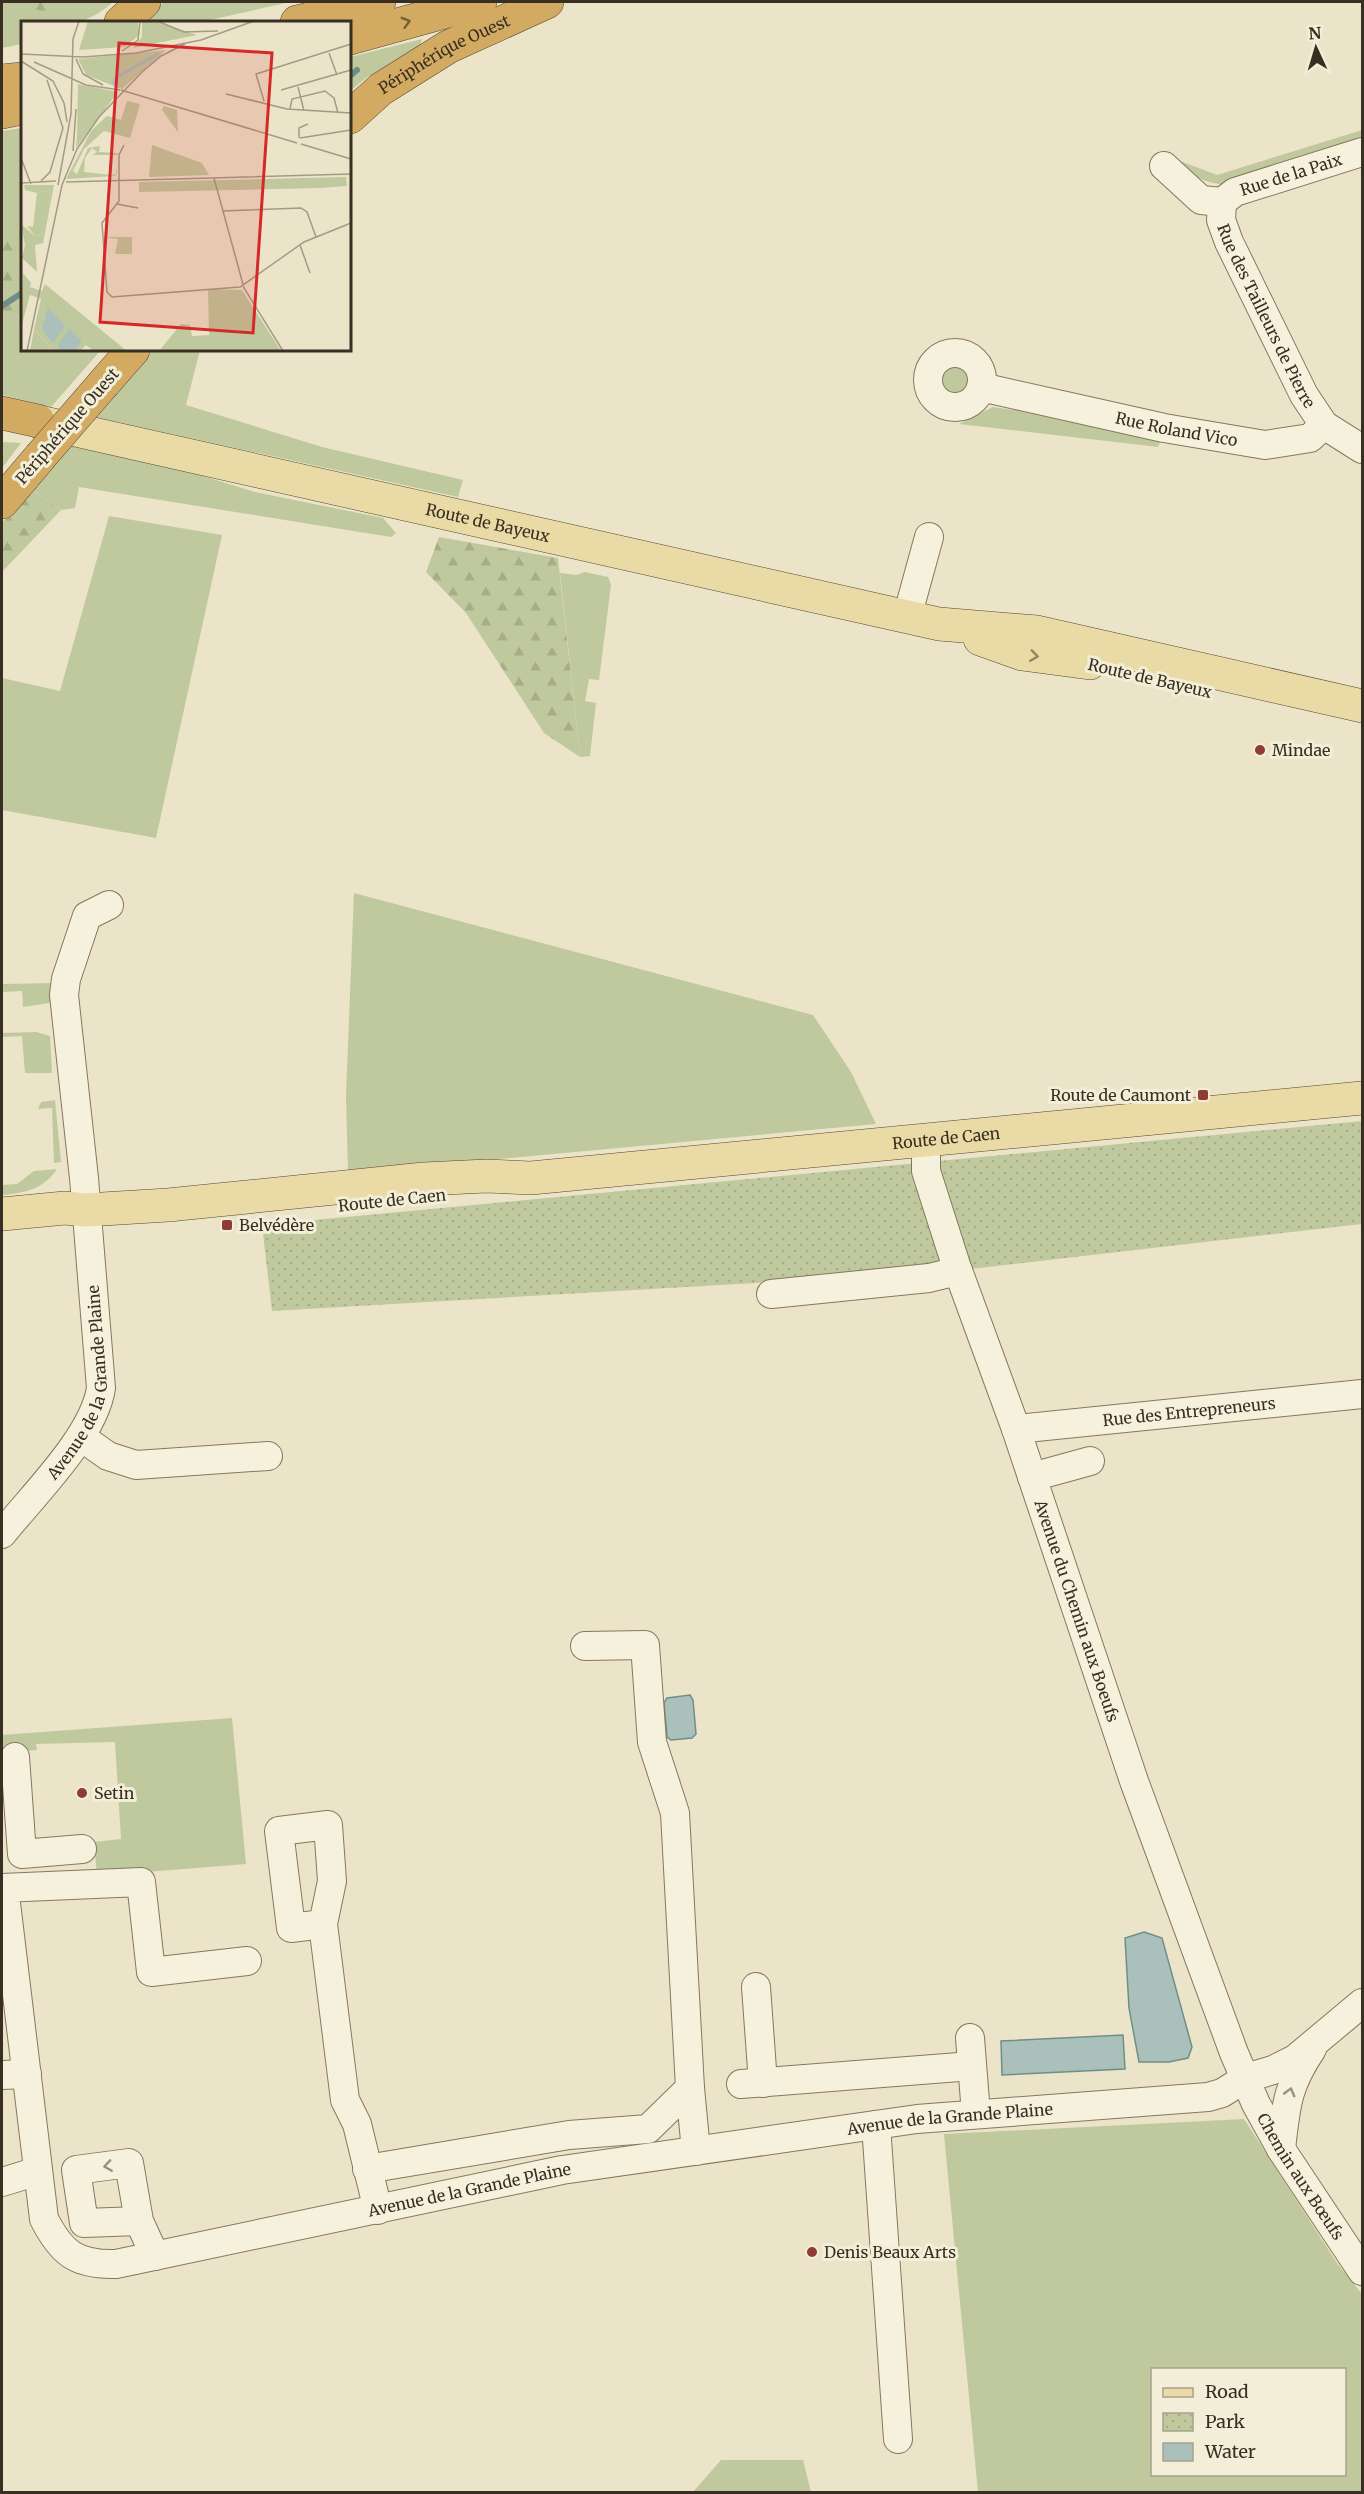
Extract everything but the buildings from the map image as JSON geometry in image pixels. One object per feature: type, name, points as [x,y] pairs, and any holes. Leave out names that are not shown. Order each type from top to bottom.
[{"type":"highway","points":[[122,21],[144,2]]},
{"type":"highway","points":[[301,21],[379,2]]},
{"type":"highway","points":[[351,38],[480,2]]},
{"type":"highway","name":"Périphérique Ouest","points":[[351,116],[381,89],[448,47],[547,2]]},
{"type":"highway","points":[[2,81],[21,79]]},
{"type":"highway","points":[[2,112],[21,108]]},
{"type":"highway","name":"Périphérique Ouest","points":[[2,502],[132,351]]},
{"type":"highway","points":[[2,413],[38,421]]},
{"type":"highway","points":[[2,424],[16,425],[38,421]]},
{"type":"main road","name":"Route de Bayeux","points":[[38,421],[939,624],[1022,654],[1088,663],[1362,727]]},
{"type":"main road","name":"Route de Bayeux","points":[[939,624],[1037,632],[1362,706]]},
{"type":"main road","name":"Route de Caen","points":[[2,1214],[65,1208],[120,1226],[430,1197],[489,1190],[531,1178],[1362,1098]]},
{"type":"main road","name":"Route de Caen","points":[[2,1232],[87,1217]]},
{"type":"street","name":"Rue de la Paix","points":[[1222,202],[1235,192],[1362,152]]},
{"type":"street","points":[[1164,166],[1202,200],[1222,202]]},
{"type":"street","name":"Rue des Tailleurs de Pierre","points":[[1222,202],[1221,220],[1230,242],[1304,395],[1324,425]]},
{"type":"street","name":"Rue Roland Vico","points":[[981,387],[1164,428],[1265,445],[1310,438],[1324,425]]},
{"type":"street","points":[[1324,425],[1362,449]]},
{"type":"street","points":[[907,617],[929,537]]},
{"type":"street","name":"Avenue de la Grande Plaine","points":[[2,1534],[81,1437],[98,1403],[101,1388],[87,1217],[64,995],[66,979],[87,916],[109,905]]},
{"type":"street","name":"Avenue du Chemin aux Boeufs","points":[[926,1140],[926,1171],[955,1261],[1016,1429],[1134,1780],[1246,2078]]},
{"type":"street","points":[[808,1272],[955,1261]]},
{"type":"street","points":[[771,1294],[929,1278],[955,1261]]},
{"type":"street","name":"Rue des Entrepreneurs","points":[[1016,1429],[1362,1394]]},
{"type":"street","points":[[81,1437],[108,1456],[136,1465],[268,1456]]},
{"type":"street","points":[[1032,1477],[1090,1461]]},
{"type":"street","points":[[585,1646],[645,1645],[652,1742],[675,1813],[690,2088],[696,2151]]},
{"type":"street","points":[[15,1757],[12,1855],[82,1850]]},
{"type":"street","points":[[2,1888],[141,1882],[151,1972],[246,1961]]},
{"type":"street","name":"Avenue de la Grande Plaine","points":[[2,1888],[6,1903],[14,2074],[39,2171],[44,2219],[54,2238],[72,2256],[93,2264],[116,2264],[562,2170],[876,2125],[976,2114],[1208,2097],[1222,2093],[1246,2078],[1273,2070],[1295,2059],[1316,2042]]},
{"type":"street","points":[[323,1924],[345,2100],[357,2124],[378,2210]]},
{"type":"street","points":[[756,1987],[752,2084],[972,2066]]},
{"type":"street","points":[[1281,2149],[1286,2105],[1294,2076],[1316,2042],[1362,2002]]},
{"type":"street","points":[[970,2038],[976,2114]]},
{"type":"street","name":"Chemin aux Bœufs","points":[[1246,2078],[1256,2104],[1281,2149],[1362,2271]]},
{"type":"street","points":[[368,2169],[569,2135],[648,2129],[690,2088]]},
{"type":"street","points":[[876,2125],[898,2439]]},
{"type":"street","points":[[2,2182],[39,2171]]},
{"type":"street","points":[[139,2221],[154,2256]]},
{"type":"green space","points":[[2,2],[113,2],[102,11],[81,21],[21,21],[21,44],[2,48]]},
{"type":"green space","points":[[10,2],[53,2],[59,16]]},
{"type":"green space","points":[[164,2],[290,2],[205,21],[141,21]]},
{"type":"green space","points":[[422,39],[420,46],[366,78],[351,90],[351,57]]},
{"type":"green space","points":[[21,128],[21,351],[100,351],[51,407],[2,395],[2,131]]},
{"type":"green space","points":[[1362,130],[1362,140],[1227,185],[1198,178],[1175,159],[1217,175]]},
{"type":"green space","points":[[21,221],[21,335],[2,330],[2,230]]},
{"type":"green space","points":[[151,351],[200,351],[186,405],[322,447],[463,480],[458,497],[95,417]]},
{"type":"green space","points":[[954,366],[964,370],[968,380],[964,390],[954,394],[944,390],[940,380],[944,370]]},
{"type":"green space","points":[[1015,404],[1162,437],[1158,447],[959,424],[993,407],[1013,410]]},
{"type":"green space","points":[[2,442],[21,443],[2,468]]},
{"type":"green space","points":[[70,446],[193,473],[255,492],[383,518],[396,533],[391,537],[79,487],[75,508],[61,510],[31,489]]},
{"type":"green space","points":[[31,489],[61,510],[2,572],[2,523]]},
{"type":"green space","points":[[109,516],[222,535],[156,838],[2,810],[2,678],[60,691]]},
{"type":"green space","points":[[439,537],[558,558],[580,757],[544,733],[466,613],[426,572]]},
{"type":"green space","points":[[585,572],[608,577],[611,585],[599,680],[589,679],[585,701],[596,703],[590,756],[580,757],[560,573],[577,575]]},
{"type":"green space","points":[[354,893],[813,1015],[851,1072],[876,1124],[348,1173],[346,1096]]},
{"type":"green space","points":[[54,983],[55,1002],[23,1007],[22,991],[2,992],[2,984]]},
{"type":"green space","points":[[36,1032],[50,1036],[52,1073],[25,1073],[22,1036],[2,1037],[2,1033]]},
{"type":"green space","points":[[55,1100],[61,1162],[54,1163],[52,1108],[38,1109],[41,1102]]},
{"type":"green space","points":[[1362,1121],[1362,1224],[944,1272],[272,1311],[262,1225]]},
{"type":"green space","points":[[57,1169],[46,1181],[33,1189],[2,1195],[2,1185],[17,1184],[34,1171]]},
{"type":"green space","points":[[232,1718],[246,1864],[97,1876],[94,1842],[121,1839],[115,1742],[36,1744],[37,1750],[2,1753],[2,1735]]},
{"type":"green space","points":[[1244,2119],[1337,2263],[1362,2294],[1362,2492],[978,2492],[944,2134]]},
{"type":"green space","points":[[721,2460],[803,2460],[811,2492],[693,2492]]},
{"type":"water","points":[[690,1695],[693,1700],[696,1734],[692,1738],[671,1740],[667,1737],[664,1703],[667,1698]]},
{"type":"water","points":[[1144,1932],[1162,1938],[1192,2047],[1188,2058],[1169,2062],[1139,2062],[1129,2008],[1125,1938]]},
{"type":"water","points":[[1123,2035],[1125,2069],[1002,2075],[1001,2041]]},
{"type":"waterway","points":[[351,75],[357,70]]},
{"type":"waterway","points":[[2,306],[21,294]]},
{"type":"place","name":"Mindae","points":[[1260,750]]},
{"type":"place","name":"Route de Caumont","points":[[1203,1095]]},
{"type":"place","name":"Belvédère","points":[[227,1225]]},
{"type":"place","name":"Setin","points":[[82,1793]]},
{"type":"place","name":"Denis Beaux Arts","points":[[812,2252]]}]
